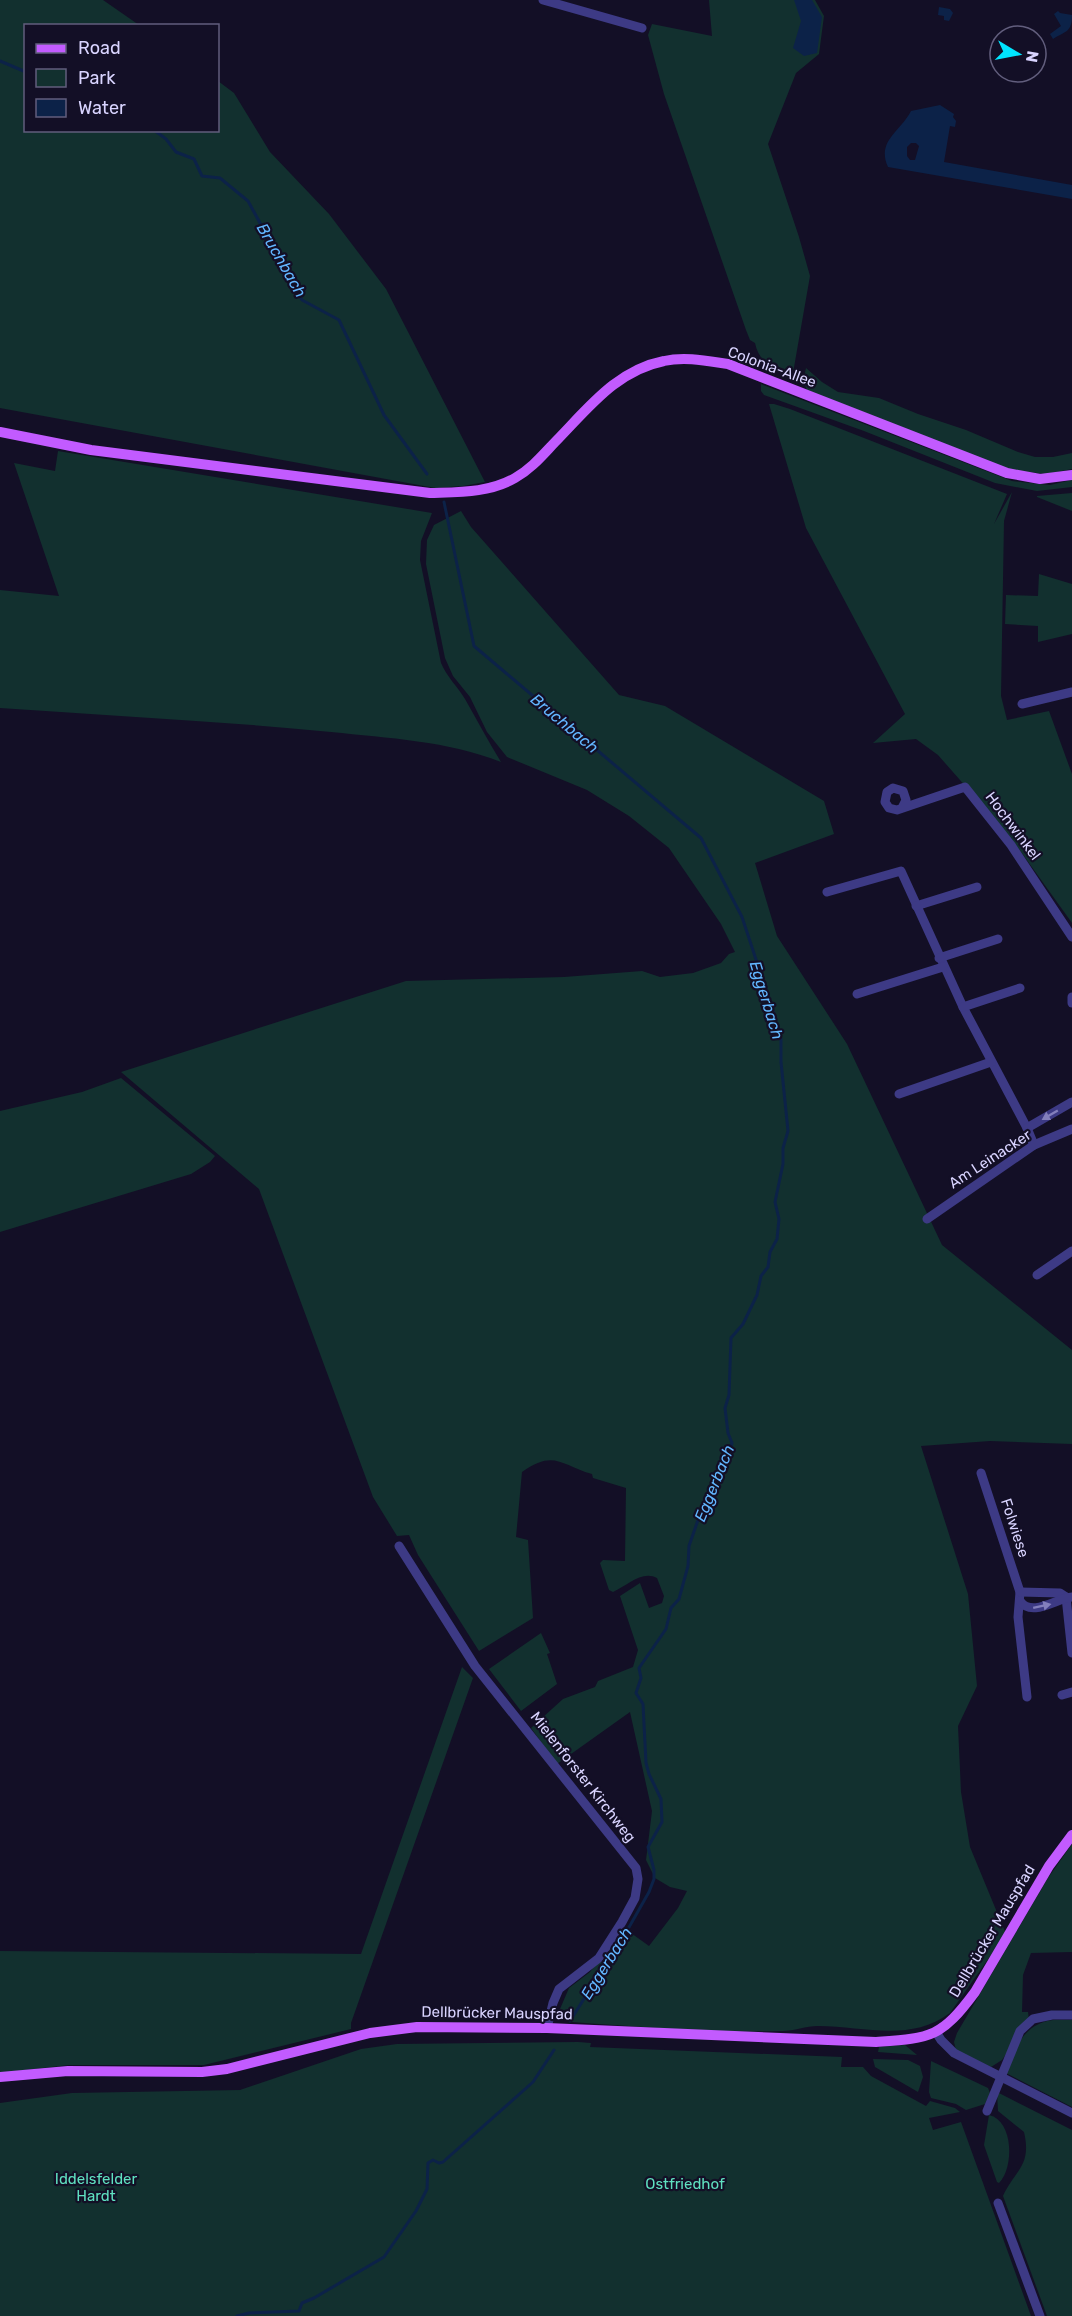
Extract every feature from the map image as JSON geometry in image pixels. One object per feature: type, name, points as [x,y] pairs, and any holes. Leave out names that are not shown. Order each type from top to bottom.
[{"type":"main road","name":"Colonia-Allee","points":[[0,432],[91,450],[430,492],[477,491],[514,479],[530,468],[608,387],[634,372],[665,361],[696,360],[728,364],[1007,473],[1040,479],[1072,475]]},
{"type":"main road","name":"Dellbrücker Mauspfad","points":[[0,2077],[68,2071],[202,2072],[387,2030],[417,2027],[547,2028],[876,2042],[914,2039],[936,2032],[956,2017],[975,1992],[1049,1866],[1072,1835]]},
{"type":"street","points":[[543,0],[642,28]]},
{"type":"street","points":[[1022,704],[1072,692]]},
{"type":"street","name":"Hochwinkel","points":[[903,806],[964,787],[1011,845],[1072,937]]},
{"type":"street","points":[[827,892],[901,871],[941,962],[1034,1145]]},
{"type":"street","points":[[916,906],[977,887]]},
{"type":"street","points":[[857,994],[998,939]]},
{"type":"street","points":[[963,1007],[1020,988]]},
{"type":"street","points":[[1072,997],[1072,1003]]},
{"type":"street","points":[[899,1094],[991,1062]]},
{"type":"street","name":"Am Leinacker","points":[[1027,1128],[1072,1102]]},
{"type":"street","name":"Am Leinacker","points":[[927,1219],[1034,1145],[1072,1129]]},
{"type":"street","points":[[1036,1275],[1072,1251]]},
{"type":"street","name":"Folwiese","points":[[981,1473],[1020,1597],[1018,1617],[1027,1697]]},
{"type":"street","name":"Mielenforster Kirchweg","points":[[399,1546],[475,1666],[636,1868],[638,1880],[635,1899],[599,1958],[559,1989],[547,2028]]},
{"type":"street","points":[[1060,1593],[1069,1597],[1062,1602],[1031,1608],[1023,1606],[1020,1597],[1060,1593]]},
{"type":"street","points":[[1069,1597],[1072,1653]]},
{"type":"street","points":[[1062,1695],[1072,1692]]},
{"type":"street","points":[[987,2111],[1020,2031],[1033,2019],[1052,2015],[1072,2015]]},
{"type":"street","points":[[936,2032],[954,2054],[1072,2113]]},
{"type":"street","points":[[998,2202],[1040,2316]]},
{"type":"green space","points":[[0,0],[103,0],[138,24],[24,24],[24,132],[219,132],[219,82],[234,93],[270,152],[329,214],[386,289],[485,482],[435,488],[0,408]]},
{"type":"green space","points":[[709,0],[815,0],[824,16],[819,54],[796,73],[768,144],[810,276],[793,373],[768,364],[760,356],[755,343],[750,340],[664,94],[648,35],[652,24],[712,36]]},
{"type":"green space","points":[[806,368],[838,392],[879,398],[1018,452],[1035,457],[1053,457],[1072,453],[1072,469],[1046,474],[1011,470],[807,390],[803,381]]},
{"type":"green space","points":[[761,384],[1012,481],[1050,485],[1072,480],[1072,487],[1037,491],[995,483],[864,431],[764,395],[761,391]]},
{"type":"green space","points":[[769,404],[790,409],[1007,494],[994,524],[1012,492],[1004,521],[1001,696],[1007,720],[1049,711],[1072,774],[1072,923],[1011,838],[938,755],[916,739],[873,743],[905,714],[806,528]]},
{"type":"green space","points":[[58,451],[432,513],[421,541],[420,560],[441,663],[465,699],[501,762],[460,749],[396,739],[248,725],[0,708],[0,590],[59,596],[14,463],[55,471]]},
{"type":"green space","points":[[1072,493],[1072,511],[1037,497],[1037,496]]},
{"type":"green space","points":[[461,511],[471,527],[619,695],[665,706],[824,801],[834,834],[755,863],[777,936],[847,1044],[942,1245],[1072,1350],[1072,1444],[990,1441],[921,1446],[968,1594],[977,1686],[958,1726],[961,1792],[970,1847],[1006,1934],[950,2013],[919,2028],[886,2031],[818,2026],[782,2031],[677,2029],[572,2022],[560,2009],[569,1988],[590,1972],[624,1928],[649,1946],[678,1908],[687,1891],[670,1887],[655,1878],[646,1860],[652,1811],[630,1712],[557,1764],[531,1728],[563,1699],[595,1687],[598,1681],[633,1667],[638,1650],[620,1596],[640,1583],[649,1608],[662,1603],[664,1596],[657,1578],[640,1577],[613,1592],[609,1590],[600,1563],[603,1560],[625,1561],[626,1488],[593,1478],[592,1474],[557,1461],[542,1461],[522,1472],[516,1537],[528,1540],[533,1618],[479,1651],[418,1555],[409,1535],[397,1536],[373,1497],[259,1189],[121,1072],[406,981],[564,977],[642,971],[660,977],[693,973],[721,963],[729,954],[735,952],[721,924],[669,848],[629,816],[587,790],[507,757],[487,732],[470,697],[453,676],[445,658],[426,564],[427,540],[434,525]]},
{"type":"green space","points":[[1039,574],[1072,584],[1072,634],[1038,642],[1038,626],[1005,624],[1006,595],[1038,596]]},
{"type":"green space","points":[[121,1078],[215,1156],[191,1174],[0,1232],[0,1111],[82,1092]]},
{"type":"green space","points":[[541,1633],[550,1653],[547,1654],[557,1684],[521,1711],[489,1669]]},
{"type":"green space","points":[[462,1667],[473,1678],[351,2023],[351,2029],[204,2065],[69,2065],[0,2073],[0,1951],[361,1954]]},
{"type":"green space","points":[[1072,1844],[1072,1952],[1031,1953],[1023,1975],[1022,2012],[1028,2012],[1029,2020],[1002,2060],[991,2067],[956,2050],[954,2042],[957,2033],[1048,1878]]},
{"type":"green space","points":[[1053,2020],[1072,2020],[1072,2107],[1006,2073],[1017,2046],[1027,2032],[1034,2026]]},
{"type":"green space","points":[[591,2043],[590,2047],[842,2057],[841,2067],[863,2067],[871,2076],[926,2106],[930,2101],[955,2108],[960,2112],[929,2118],[933,2130],[961,2122],[1031,2316],[0,2316],[0,2103],[72,2093],[240,2090],[361,2049],[397,2044]]},
{"type":"green space","points":[[905,2045],[917,2055],[878,2052],[879,2047]]},
{"type":"green space","points":[[873,2059],[908,2060],[920,2066],[923,2077],[918,2092],[875,2067]]},
{"type":"green space","points":[[931,2061],[988,2088],[990,2093],[985,2104],[966,2110],[956,2104],[931,2098],[929,2092]]},
{"type":"green space","points":[[997,2092],[1072,2130],[1072,2316],[1047,2316],[1003,2196],[1021,2167],[1026,2153],[1026,2143],[1024,2132],[998,2111]]},
{"type":"green space","points":[[989,2115],[1003,2126],[1009,2146],[1007,2167],[999,2183],[984,2145]]},
{"type":"water","points":[[794,0],[812,0],[822,17],[817,53],[804,56],[793,48],[801,21]]},
{"type":"water","points":[[939,7],[950,9],[953,13],[949,21],[944,20],[944,16],[938,15]]},
{"type":"water","points":[[1058,11],[1072,15],[1072,21],[1067,30],[1053,39],[1050,34],[1061,26],[1054,14]]},
{"type":"water","points":[[940,105],[954,114],[955,127],[950,126],[944,162],[1072,185],[1072,199],[888,167],[885,158],[887,143],[911,111]],"holes":[[[911,143],[919,146],[915,160],[910,160],[907,156],[907,147]]]},
{"type":"waterway","name":"Bruchbach","points":[[0,61],[24,71]]},
{"type":"waterway","name":"Bruchbach","points":[[157,132],[166,139],[176,152],[194,159],[202,176],[220,178],[248,201],[302,300],[339,320],[384,415],[427,474]]},
{"type":"waterway","name":"Eggerbach","points":[[444,502],[474,646],[701,838],[742,917],[781,1039],[788,1131],[783,1148],[783,1164],[775,1202],[779,1219],[777,1239],[770,1252],[768,1267],[761,1276],[757,1295],[743,1324],[731,1338],[729,1395],[725,1408],[728,1433],[732,1443],[730,1450],[723,1456],[720,1474],[707,1494],[689,1546],[688,1566],[679,1599],[671,1608],[666,1629],[639,1668],[641,1678],[636,1693],[643,1704],[646,1763],[661,1799],[662,1822],[648,1847],[654,1879],[628,1929],[570,2021]]},
{"type":"waterway","name":"Eggerbach","points":[[237,2316],[249,2313],[299,2311],[302,2303],[384,2257],[416,2211],[427,2189],[428,2163],[433,2160],[443,2162],[533,2082],[554,2050]]},
{"type":"park label","name":"Ostfriedhof","points":[[685,2184]]},
{"type":"park label","name":"Iddelsfelder Hardt","points":[[96,2188]]}]
